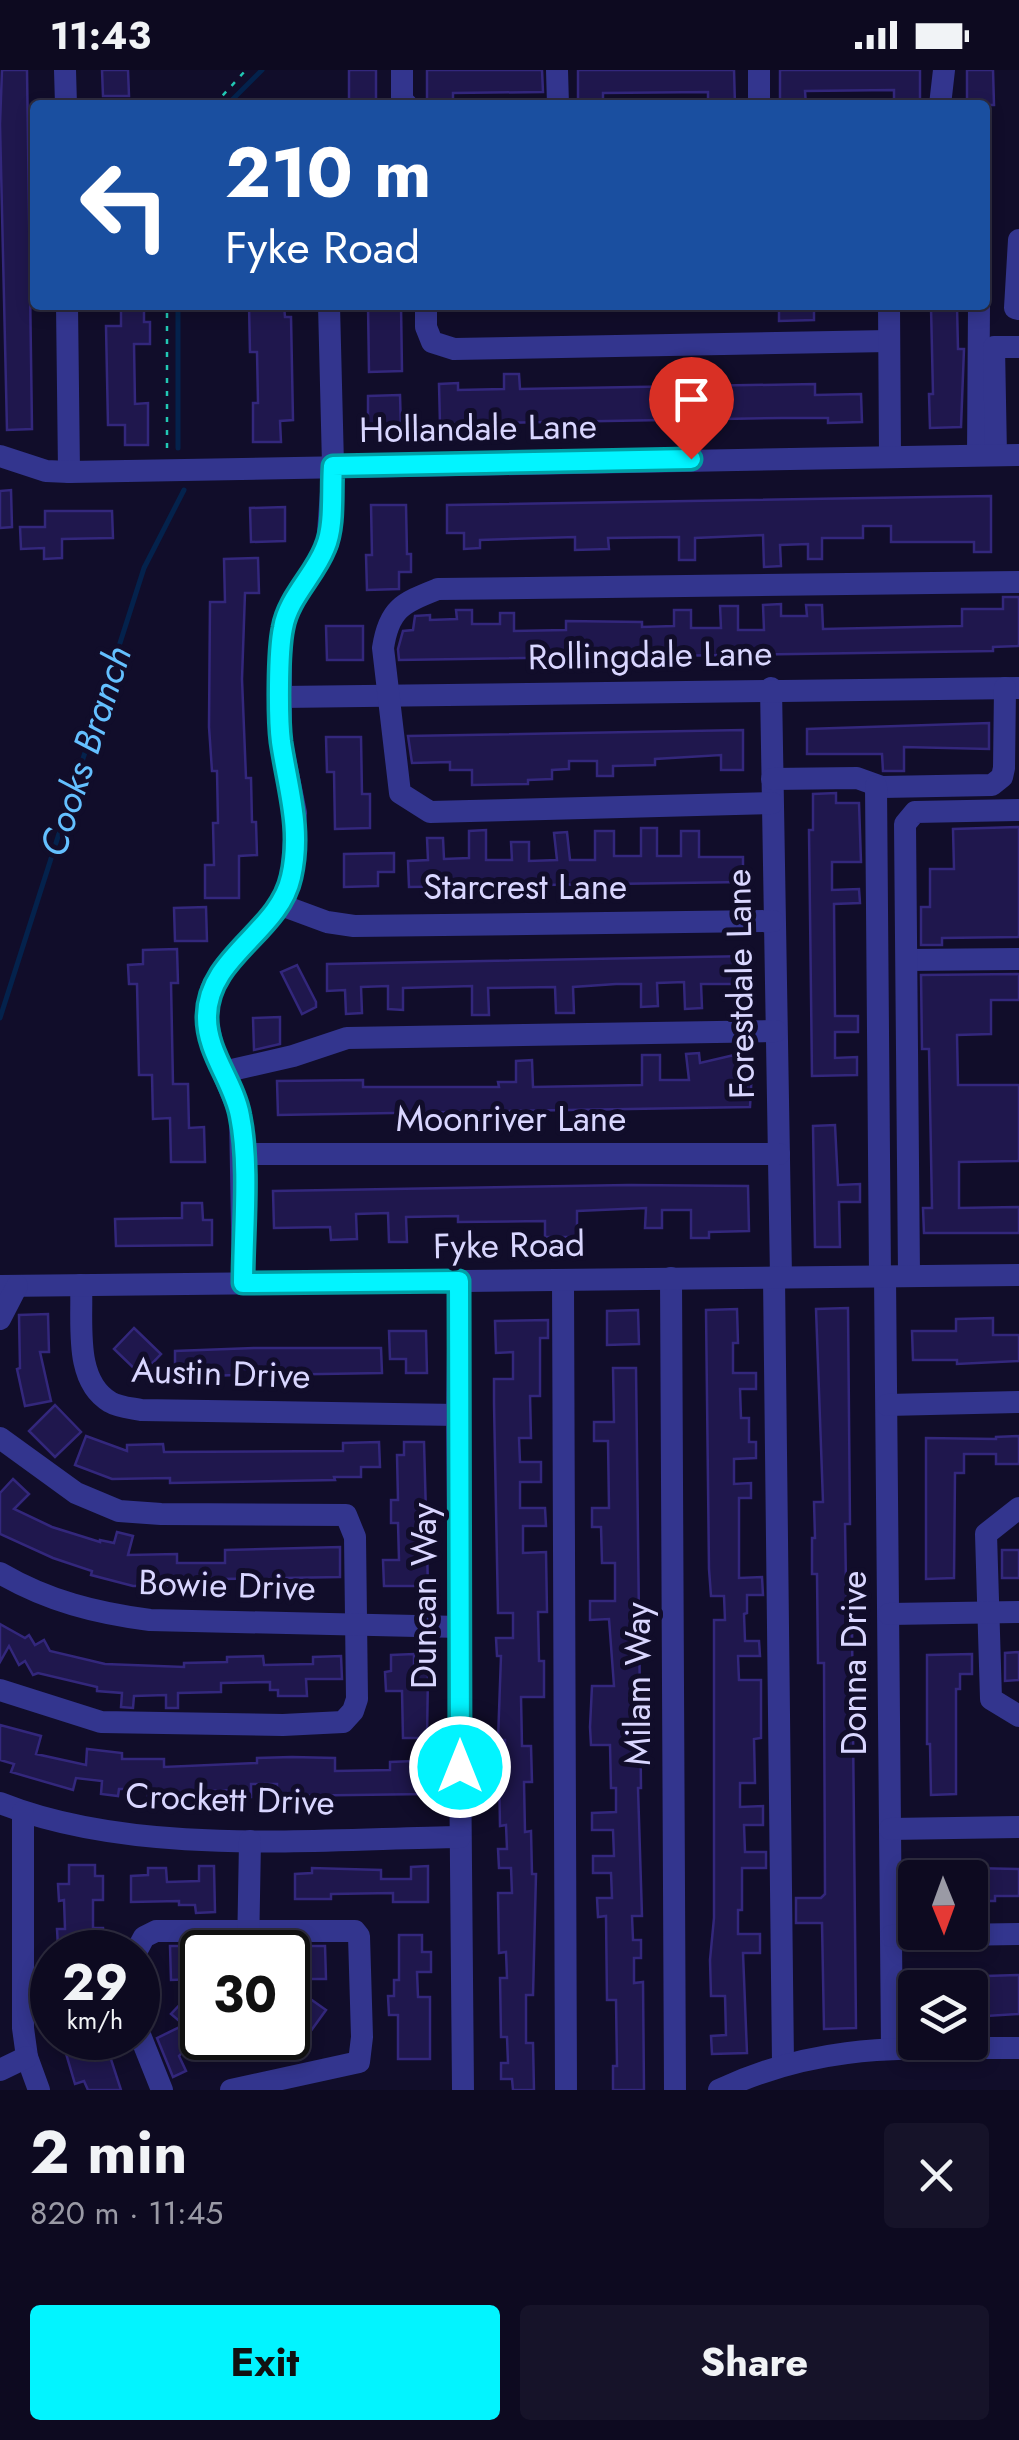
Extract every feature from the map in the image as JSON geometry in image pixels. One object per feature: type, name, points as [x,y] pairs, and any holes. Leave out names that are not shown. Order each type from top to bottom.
[{"type":"street","points":[[66,70],[66,100]]},
{"type":"street","points":[[402,70],[402,100]]},
{"type":"street","points":[[557,70],[558,100]]},
{"type":"street","points":[[759,70],[759,100]]},
{"type":"street","points":[[941,100],[944,70]]},
{"type":"street","points":[[1019,240],[1015,308],[1019,308]]},
{"type":"street","points":[[67,310],[68,472]]},
{"type":"street","points":[[243,1283],[240,1114],[206,1018],[211,988],[224,968],[281,904],[296,854],[296,814],[281,739],[283,627],[290,607],[327,546],[333,466],[329,310]]},
{"type":"street","points":[[426,310],[426,327],[432,342],[454,349],[889,341]]},
{"type":"street","points":[[889,310],[890,456]]},
{"type":"street","points":[[980,310],[998,455]]},
{"type":"street","points":[[998,455],[994,347],[1019,347]]},
{"type":"street","name":"Hollandale Lane","points":[[0,456],[46,471],[68,472],[998,455]]},
{"type":"street","points":[[772,803],[430,812],[400,793],[383,648],[386,627],[402,603],[438,589],[1019,582]]},
{"type":"street","name":"Forestdale Lane","points":[[771,688],[779,1154],[783,2064]]},
{"type":"street","points":[[772,779],[857,778],[876,786],[992,784],[1002,778],[1012,688]]},
{"type":"street","name":"Rollingdale Lane","points":[[281,697],[1012,688]]},
{"type":"street","name":"Donna Drive","points":[[876,786],[888,1406],[892,2049]]},
{"type":"street","points":[[909,1276],[906,824],[915,812],[1019,810]]},
{"type":"street","name":"Starcrest Lane","points":[[281,904],[327,922],[354,926],[774,921]]},
{"type":"street","points":[[906,960],[1019,959]]},
{"type":"street","points":[[222,1072],[292,1056],[346,1038],[776,1031]]},
{"type":"street","name":"Moonriver Lane","points":[[243,1154],[779,1154]]},
{"type":"street","name":"Fyke Road","points":[[9,1286],[1019,1274]]},
{"type":"street","name":"Milam Way","points":[[671,1278],[675,2090]]},
{"type":"street","points":[[562,1280],[566,2090]]},
{"type":"street","name":"Duncan Way","points":[[459,1281],[462,2090]]},
{"type":"street","name":"Austin Drive","points":[[82,1285],[85,1370],[91,1385],[111,1403],[140,1410],[457,1415]]},
{"type":"street","points":[[0,1319],[9,1286]]},
{"type":"street","points":[[888,1406],[1019,1402]]},
{"type":"street","points":[[0,1438],[76,1492],[119,1510],[161,1514],[346,1515],[355,1536],[357,1698],[353,1711],[343,1722],[101,1722],[0,1690]]},
{"type":"street","points":[[1019,1508],[986,1534],[991,1699],[1019,1716]]},
{"type":"street","name":"Bowie Drive","points":[[0,1573],[60,1603],[101,1614],[150,1620],[460,1628]]},
{"type":"street","points":[[889,1614],[1019,1612]]},
{"type":"street","name":"Crockett Drive","points":[[0,1803],[97,1828],[167,1837],[460,1837]]},
{"type":"street","points":[[23,1812],[23,2028],[27,2057],[39,2090]]},
{"type":"street","points":[[890,1829],[1019,1826]]},
{"type":"street","points":[[248,1930],[250,1840]]},
{"type":"street","points":[[231,2090],[358,2062],[362,2036],[358,1936],[356,1931],[310,1936]]},
{"type":"street","points":[[891,1936],[1019,1934]]},
{"type":"street","points":[[720,2090],[783,2064],[851,2051],[1019,2048]]},
{"type":"street","points":[[0,2070],[27,2057]]},
{"type":"street","points":[[150,2060],[162,2090]]},
{"type":"path","points":[[219,100],[246,70]]},
{"type":"path","points":[[167,310],[167,470]]},
{"type":"building","points":[[2,70],[27,70],[32,429],[7,430]]},
{"type":"building","points":[[102,70],[128,70],[129,96],[103,96]]},
{"type":"building","points":[[349,70],[376,70],[376,100],[349,100]]},
{"type":"building","points":[[427,70],[542,70],[543,92],[453,93],[453,100],[427,100]]},
{"type":"building","points":[[578,70],[734,70],[735,100],[708,100],[708,92],[603,93],[603,100],[578,100]]},
{"type":"building","points":[[780,70],[920,70],[920,100],[894,100],[894,90],[805,91],[806,100],[780,100]]},
{"type":"building","points":[[967,70],[993,70],[994,105],[990,105],[990,100],[967,100]]},
{"type":"building","points":[[121,310],[144,310],[144,322],[150,322],[150,344],[134,344],[135,404],[148,403],[148,445],[125,445],[125,425],[108,425],[106,326],[121,326]]},
{"type":"building","points":[[249,310],[284,310],[285,317],[291,317],[293,420],[280,421],[281,442],[253,442],[253,403],[258,403],[257,352],[250,352]]},
{"type":"building","points":[[368,310],[401,310],[402,371],[369,372]]},
{"type":"building","points":[[779,310],[814,310],[814,320],[779,321]]},
{"type":"building","points":[[931,310],[957,310],[958,349],[964,349],[961,427],[930,428],[929,394],[933,394]]},
{"type":"building","points":[[504,374],[519,374],[520,389],[815,384],[815,395],[861,394],[862,422],[782,418],[440,424],[439,384],[458,383],[458,390],[504,389]]},
{"type":"building","points":[[400,395],[401,429],[368,430],[368,396]]},
{"type":"building","points":[[11,490],[12,527],[0,528],[0,491]]},
{"type":"building","points":[[991,496],[991,552],[974,552],[974,542],[891,542],[891,526],[863,526],[863,538],[822,538],[822,559],[808,559],[808,544],[780,545],[781,566],[764,567],[763,535],[695,538],[695,560],[679,560],[679,537],[608,538],[609,549],[575,550],[575,537],[480,540],[480,548],[464,549],[464,533],[447,533],[447,505]]},
{"type":"building","points":[[371,505],[406,505],[411,572],[399,572],[399,589],[367,590],[366,555],[372,555]]},
{"type":"building","points":[[285,507],[285,541],[251,542],[250,508]]},
{"type":"building","points":[[45,511],[112,511],[113,538],[62,539],[62,558],[44,559],[44,548],[21,549],[20,527],[45,527]]},
{"type":"building","points":[[258,558],[259,593],[245,593],[242,679],[246,778],[251,778],[257,855],[239,856],[239,898],[205,898],[205,865],[214,865],[213,823],[218,823],[217,771],[212,771],[209,727],[210,602],[225,602],[224,559]]},
{"type":"building","points":[[1003,597],[1019,597],[1019,646],[993,647],[993,651],[399,660],[403,631],[413,630],[415,616],[457,619],[456,610],[472,610],[472,624],[500,624],[500,613],[514,613],[514,631],[566,630],[566,621],[674,626],[674,610],[691,610],[691,628],[721,628],[720,606],[738,606],[738,630],[764,630],[763,605],[781,604],[781,616],[807,616],[806,605],[822,605],[823,629],[962,626],[962,609],[1003,609]]},
{"type":"building","points":[[326,626],[363,626],[363,660],[327,660]]},
{"type":"building","points":[[989,723],[989,749],[904,747],[904,771],[883,771],[882,754],[807,754],[807,729]]},
{"type":"building","points":[[743,730],[743,770],[721,770],[721,755],[655,759],[655,765],[613,766],[613,776],[597,776],[597,761],[569,761],[569,769],[552,770],[552,779],[528,780],[528,784],[472,785],[472,770],[450,770],[450,762],[412,763],[408,736]]},
{"type":"building","points":[[326,737],[361,737],[362,794],[370,794],[370,828],[335,829],[334,772],[327,772]]},
{"type":"building","points":[[836,793],[836,803],[859,803],[861,862],[832,862],[832,890],[859,889],[860,903],[834,904],[835,1016],[858,1016],[858,1032],[835,1032],[835,1058],[857,1057],[857,1075],[812,1076],[809,830],[813,830],[813,794]]},
{"type":"building","points":[[1019,827],[1019,937],[942,938],[942,945],[921,945],[921,907],[930,907],[930,869],[954,869],[953,829]]},
{"type":"building","points":[[641,828],[657,828],[657,856],[681,856],[681,831],[699,831],[699,857],[743,857],[743,882],[409,887],[408,861],[428,860],[427,838],[443,838],[444,859],[469,858],[469,831],[486,830],[486,860],[512,860],[511,842],[529,842],[529,861],[557,860],[554,833],[567,832],[570,860],[595,860],[595,831],[614,831],[614,856],[641,856]]},
{"type":"building","points":[[394,853],[394,872],[378,872],[378,886],[344,887],[344,854]]},
{"type":"building","points":[[206,907],[207,941],[175,941],[174,908]]},
{"type":"building","points":[[177,949],[178,983],[171,983],[173,1084],[188,1084],[189,1128],[204,1127],[205,1162],[171,1162],[170,1118],[153,1119],[152,1075],[139,1075],[137,984],[129,984],[128,965],[143,964],[143,950]]},
{"type":"building","points":[[750,956],[751,1005],[734,1005],[733,984],[701,984],[702,1008],[685,1009],[684,982],[657,983],[658,1006],[641,1007],[641,984],[616,984],[573,987],[574,1013],[556,1013],[555,987],[488,988],[489,1015],[472,1015],[472,986],[403,988],[403,1010],[388,1009],[388,986],[361,987],[362,1013],[346,1014],[345,990],[327,991],[327,964]]},
{"type":"building","points":[[297,965],[316,1002],[316,1007],[302,1014],[281,972]]},
{"type":"building","points":[[1019,974],[1019,1000],[991,1000],[991,1034],[957,1035],[958,1085],[1019,1085],[1019,1161],[959,1162],[959,1208],[1019,1207],[1019,1233],[924,1233],[923,1208],[932,1208],[929,1049],[922,1049],[921,975]]},
{"type":"building","points":[[280,1017],[280,1044],[254,1050],[253,1018]]},
{"type":"building","points":[[747,1052],[752,1070],[750,1107],[278,1115],[277,1081],[363,1080],[363,1087],[499,1087],[498,1082],[516,1082],[516,1061],[532,1060],[533,1087],[642,1085],[642,1055],[660,1055],[660,1080],[689,1080],[686,1054],[699,1053],[700,1063]]},
{"type":"building","points":[[835,1125],[838,1185],[860,1184],[860,1202],[839,1202],[840,1247],[815,1247],[813,1126]]},
{"type":"building","points":[[748,1186],[749,1231],[709,1232],[709,1238],[691,1238],[691,1210],[662,1210],[662,1228],[645,1228],[646,1208],[577,1211],[577,1237],[545,1237],[545,1221],[458,1222],[458,1216],[406,1217],[407,1242],[389,1242],[388,1213],[356,1214],[357,1239],[331,1240],[330,1227],[274,1228],[273,1191]]},
{"type":"building","points":[[182,1203],[202,1203],[203,1220],[212,1220],[212,1245],[116,1246],[115,1219],[182,1218]]},
{"type":"building","points":[[848,1308],[850,1524],[845,1524],[846,1584],[852,1627],[856,2028],[824,2029],[822,1923],[796,1923],[796,1898],[821,1898],[825,1894],[824,1663],[818,1663],[817,1574],[812,1574],[814,1502],[823,1502],[816,1309]]},
{"type":"building","points":[[737,1309],[738,1343],[733,1343],[733,1373],[756,1373],[756,1389],[740,1389],[741,1418],[749,1418],[749,1442],[756,1442],[756,1458],[734,1459],[734,1484],[751,1483],[751,1498],[739,1498],[739,1578],[762,1577],[763,1595],[747,1595],[744,1614],[745,1641],[759,1641],[760,1656],[738,1656],[739,1680],[761,1680],[761,1738],[754,1739],[755,1783],[740,1783],[740,1807],[763,1806],[763,1825],[744,1825],[745,1852],[766,1852],[766,1868],[742,1868],[738,1934],[760,1934],[760,1953],[743,1953],[747,2053],[712,2054],[711,2036],[726,2035],[725,1996],[711,1996],[710,1960],[714,1918],[714,1620],[725,1620],[724,1596],[711,1596],[709,1569],[706,1310]]},
{"type":"building","points":[[638,1310],[639,1344],[607,1345],[607,1311]]},
{"type":"building","points":[[48,1314],[49,1352],[40,1352],[51,1401],[25,1406],[17,1369],[19,1315]]},
{"type":"building","points":[[993,1318],[993,1335],[1019,1335],[1019,1361],[957,1364],[957,1360],[913,1360],[912,1331],[956,1331],[956,1319]]},
{"type":"building","points":[[548,1320],[548,1338],[540,1338],[540,1396],[530,1396],[531,1438],[519,1438],[520,1462],[541,1462],[541,1482],[520,1482],[520,1508],[545,1508],[546,1526],[523,1526],[523,1553],[546,1552],[547,1612],[538,1612],[544,1697],[521,1697],[522,1746],[531,1746],[532,1782],[524,1782],[525,1832],[531,1831],[532,1874],[536,1874],[533,1995],[526,1995],[526,2043],[533,2043],[534,2090],[513,2090],[512,2079],[501,2079],[501,2063],[508,2063],[507,2037],[501,2037],[500,1978],[507,1978],[506,1952],[499,1953],[498,1893],[512,1893],[511,1868],[499,1868],[498,1849],[507,1849],[506,1825],[500,1826],[499,1765],[505,1765],[505,1740],[498,1740],[501,1656],[497,1656],[496,1638],[513,1638],[513,1613],[498,1613],[494,1379],[513,1379],[513,1352],[496,1353],[495,1321]]},
{"type":"building","points":[[134,1328],[161,1354],[141,1375],[114,1349]]},
{"type":"building","points":[[389,1331],[426,1331],[427,1373],[406,1373],[406,1359],[390,1359]]},
{"type":"building","points":[[381,1348],[382,1373],[261,1375],[261,1369],[236,1369],[236,1375],[175,1377],[175,1351]]},
{"type":"building","points":[[613,1368],[636,1368],[642,1916],[632,1916],[633,1940],[641,1940],[641,1958],[634,1958],[634,1983],[643,1982],[644,2090],[613,2090],[613,2066],[617,2066],[616,2000],[607,2000],[606,1916],[598,1917],[597,1898],[612,1898],[611,1873],[593,1873],[593,1856],[614,1856],[613,1830],[592,1830],[592,1813],[616,1812],[610,1745],[591,1745],[590,1727],[592,1686],[614,1686],[609,1619],[590,1620],[590,1601],[615,1601],[615,1563],[602,1563],[601,1527],[592,1527],[592,1508],[609,1508],[608,1441],[594,1441],[594,1422],[614,1422]]},
{"type":"building","points":[[55,1405],[81,1432],[55,1457],[29,1431]]},
{"type":"building","points":[[86,1436],[127,1451],[127,1445],[163,1444],[164,1452],[343,1451],[343,1443],[379,1442],[380,1467],[361,1467],[361,1477],[334,1477],[335,1480],[170,1483],[170,1478],[112,1479],[75,1465]]},
{"type":"building","points":[[1019,1436],[1019,1464],[996,1464],[996,1454],[964,1454],[964,1473],[955,1473],[954,1578],[926,1579],[926,1438]]},
{"type":"building","points":[[404,1442],[424,1442],[428,1586],[384,1586],[383,1560],[399,1560],[398,1523],[391,1523],[391,1500],[398,1500],[397,1455],[404,1455]]},
{"type":"building","points":[[13,1479],[29,1494],[14,1509],[52,1527],[100,1542],[114,1543],[117,1532],[133,1536],[128,1555],[177,1554],[177,1563],[225,1563],[225,1550],[340,1547],[340,1577],[219,1579],[219,1585],[133,1586],[91,1575],[92,1571],[0,1534],[0,1493]]},
{"type":"building","points":[[1002,1550],[1019,1550],[1019,1578],[1002,1578]]},
{"type":"building","points":[[0,1624],[25,1638],[29,1635],[35,1645],[44,1640],[50,1651],[105,1664],[184,1667],[184,1663],[227,1662],[227,1657],[263,1656],[264,1665],[313,1664],[313,1657],[341,1656],[342,1679],[306,1679],[307,1696],[278,1696],[278,1690],[270,1690],[270,1682],[221,1683],[221,1692],[178,1693],[178,1708],[166,1708],[166,1695],[134,1696],[133,1708],[121,1707],[122,1693],[33,1675],[25,1661],[19,1665],[9,1646],[0,1662]]},
{"type":"building","points":[[1019,1652],[1019,1680],[1005,1681],[1005,1653]]},
{"type":"building","points":[[414,1654],[414,1673],[428,1673],[427,1738],[403,1738],[402,1691],[386,1691],[385,1672],[391,1671],[391,1655]]},
{"type":"building","points":[[972,1654],[972,1674],[960,1674],[960,1689],[956,1689],[956,1794],[931,1795],[927,1655]]},
{"type":"building","points":[[0,1725],[41,1736],[36,1754],[86,1765],[87,1749],[122,1753],[122,1759],[164,1759],[164,1767],[257,1763],[257,1758],[292,1757],[335,1758],[335,1771],[390,1770],[390,1762],[414,1761],[414,1771],[427,1770],[428,1794],[277,1796],[277,1784],[251,1784],[251,1797],[234,1798],[234,1790],[208,1791],[208,1796],[148,1798],[148,1789],[119,1789],[118,1796],[101,1794],[102,1781],[76,1778],[73,1790],[11,1772],[14,1764],[0,1760]]},
{"type":"building","points":[[69,1865],[95,1865],[95,1876],[103,1876],[103,1900],[93,1900],[93,1928],[103,1930],[57,1930],[65,1929],[64,1900],[59,1901],[58,1884],[69,1884]]},
{"type":"building","points":[[199,1866],[214,1866],[215,1912],[196,1913],[195,1905],[179,1905],[179,1901],[131,1902],[131,1876],[148,1875],[148,1868],[166,1868],[167,1882],[199,1881]]},
{"type":"building","points":[[428,1866],[428,1902],[393,1902],[393,1893],[295,1899],[295,1874],[312,1873],[312,1868],[381,1870],[381,1879],[411,1879],[411,1867]]},
{"type":"building","points":[[988,1868],[1019,1869],[1019,1896],[995,1896],[995,1901],[988,1901]]},
{"type":"building","points":[[399,1935],[422,1935],[422,1952],[431,1952],[431,1972],[417,1972],[418,1997],[430,1997],[430,2059],[398,2059],[398,2015],[389,2015],[388,1996],[394,1996],[394,1980],[399,1980]]},
{"type":"building","points":[[170,1946],[180,1946],[180,1980],[171,1980]]},
{"type":"building","points":[[310,1946],[325,1946],[326,1979],[310,1979]]},
{"type":"building","points":[[1019,1975],[1019,2014],[988,2016],[988,1976]]},
{"type":"building","points":[[310,1999],[326,2010],[310,2032]]},
{"type":"building","points":[[180,2004],[180,2022],[171,2014]]},
{"type":"building","points":[[180,2027],[179,2056],[186,2071],[173,2077],[160,2037]]},
{"type":"building","points":[[68,2060],[111,2060],[121,2090],[88,2090],[84,2081],[75,2084]]},
{"type":"waterway","name":"Cooks Branch","points":[[232,100],[262,70]]},
{"type":"waterway","name":"Cooks Branch","points":[[178,310],[178,448]]},
{"type":"waterway","name":"Cooks Branch","points":[[0,1018],[144,568],[184,490]]},
{"type":"route","points":[[460,1767],[459,1281],[243,1283],[240,1114],[214,1052],[206,1018],[211,988],[281,904],[291,880],[296,854],[296,814],[281,739],[280,654],[290,607],[327,546],[333,466],[691,459]]}]
